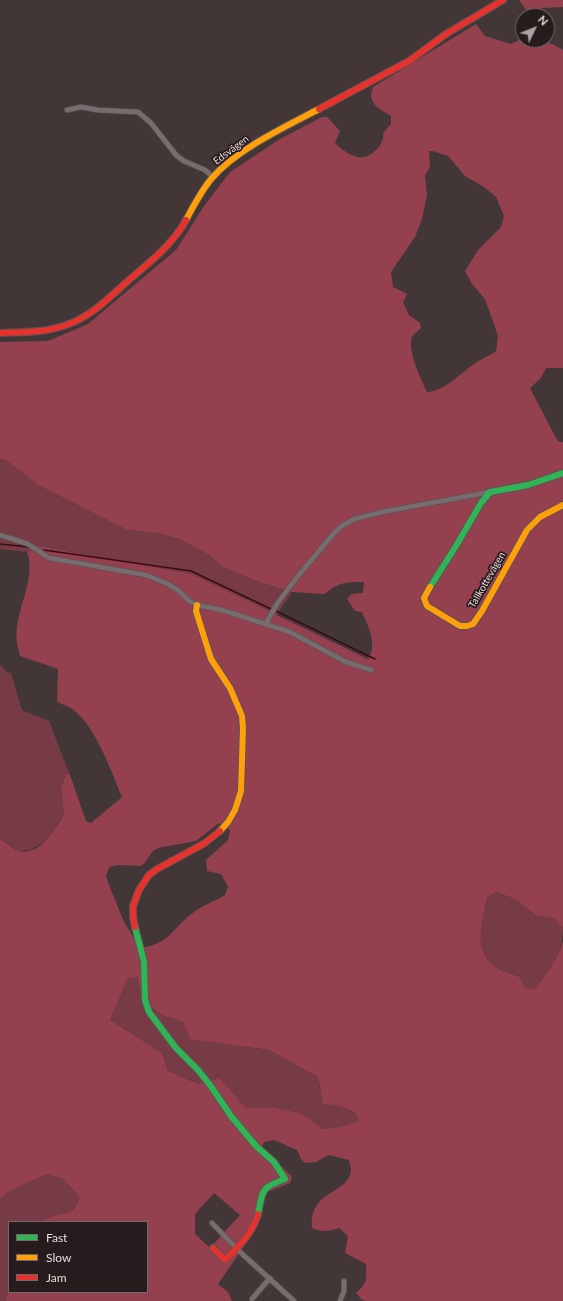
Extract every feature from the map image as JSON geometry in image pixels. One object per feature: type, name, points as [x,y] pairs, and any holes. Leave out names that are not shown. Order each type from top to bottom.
[{"type":"street","name":"Edsvägen","points":[[0,333],[40,332],[67,325],[86,315],[107,300],[160,253],[176,236],[202,191],[213,177],[238,155],[397,68],[446,34],[503,0]]},
{"type":"street","points":[[68,110],[81,107],[98,110],[138,112],[151,123],[176,155],[184,161],[205,170],[213,177]]},
{"type":"street","points":[[266,623],[277,604],[294,581],[334,533],[354,519],[382,512],[489,494],[528,485],[563,473]]},
{"type":"street","name":"Tallkottevägen","points":[[489,494],[424,598],[424,602],[427,606],[460,626],[473,624],[482,611],[527,530],[540,517],[563,505]]},
{"type":"street","points":[[0,535],[28,544],[49,558],[146,575],[168,584],[179,591],[189,601],[197,605],[222,610],[266,623],[290,632],[346,662],[371,670]]},
{"type":"street","points":[[197,605],[196,611],[211,659],[230,688],[242,716],[241,791],[235,810],[219,833],[205,843],[157,869],[149,875],[139,890],[133,906],[133,917],[144,962],[145,1000],[149,1012],[168,1038],[198,1070],[231,1116],[256,1146],[274,1162],[285,1179],[266,1187],[262,1191],[260,1195],[257,1220],[244,1240],[225,1260],[213,1248]]},
{"type":"street","points":[[212,1223],[294,1301]]},
{"type":"street","points":[[252,1299],[270,1278]]},
{"type":"street","points":[[340,1301],[344,1291],[344,1281]]},
{"type":"shaded area","points":[[519,0],[563,0],[563,7],[525,8]]},
{"type":"shaded area","points":[[476,24],[485,36],[511,44],[515,42],[515,48],[555,48],[555,46],[563,50],[563,368],[546,368],[541,378],[530,388],[556,438],[559,442],[563,442],[563,928],[554,919],[536,915],[515,899],[496,892],[487,898],[481,928],[481,937],[485,955],[490,962],[499,969],[520,977],[524,987],[534,990],[555,961],[563,941],[563,1301],[362,1300],[356,1293],[363,1286],[366,1280],[366,1264],[345,1253],[348,1236],[339,1228],[319,1231],[312,1228],[313,1215],[322,1199],[344,1184],[349,1178],[351,1169],[349,1160],[329,1155],[316,1162],[305,1163],[301,1159],[297,1150],[274,1140],[264,1142],[262,1146],[292,1177],[290,1183],[265,1193],[261,1216],[254,1232],[218,1284],[228,1292],[232,1301],[6,1301],[8,1293],[148,1293],[148,1221],[43,1221],[47,1218],[70,1212],[77,1204],[79,1196],[63,1179],[47,1174],[10,1191],[0,1199],[0,838],[19,851],[27,852],[40,846],[56,828],[64,815],[61,789],[65,775],[70,775],[86,821],[91,823],[122,797],[101,748],[86,723],[69,707],[57,702],[58,669],[20,656],[16,631],[30,570],[27,552],[39,546],[192,574],[368,659],[371,654],[372,642],[367,623],[362,612],[355,611],[347,599],[352,594],[363,593],[364,582],[343,584],[334,587],[324,594],[292,592],[256,581],[223,567],[209,555],[182,540],[157,533],[127,530],[38,485],[4,459],[0,459],[0,342],[48,341],[88,324],[176,250],[204,206],[230,172],[280,139],[322,117],[327,117],[340,131],[335,143],[344,151],[360,157],[365,157],[371,154],[378,148],[383,140],[383,133],[391,124],[391,116],[375,105],[371,97],[373,87]],"holes":[[[429,151],[448,156],[465,176],[484,187],[496,197],[504,216],[501,227],[478,250],[465,271],[472,284],[485,299],[498,336],[496,351],[474,364],[445,386],[427,392],[415,365],[411,349],[412,337],[421,328],[420,323],[409,315],[403,302],[407,294],[393,287],[391,272],[415,237],[422,219],[427,195],[425,175],[430,167]],[[219,823],[230,830],[228,840],[206,860],[207,871],[221,874],[228,887],[225,895],[194,912],[163,940],[148,947],[137,948],[134,938],[124,922],[106,877],[110,867],[118,865],[140,866],[144,864],[153,851],[158,848],[196,841]],[[138,977],[142,1000],[165,1016],[183,1022],[190,1039],[269,1050],[318,1077],[323,1104],[339,1106],[349,1110],[357,1116],[359,1121],[339,1127],[323,1129],[301,1113],[276,1108],[246,1108],[220,1078],[198,1084],[168,1071],[162,1053],[110,1020],[128,978]],[[214,1193],[240,1215],[210,1248],[195,1234],[195,1214]]]},
{"type":"shaded area","points":[[0,459],[4,459],[38,485],[127,530],[157,533],[182,540],[209,555],[223,567],[256,581],[292,592],[277,615],[192,574],[39,546],[27,552],[0,549]]},
{"type":"shaded area","points":[[0,664],[7,672],[11,673],[22,710],[49,721],[70,775],[65,775],[61,789],[64,815],[47,840],[31,850],[18,851],[0,838]]},
{"type":"shaded area","points":[[496,892],[515,899],[536,915],[554,919],[563,928],[561,947],[558,955],[550,969],[534,990],[524,987],[520,977],[491,963],[485,956],[482,949],[480,932],[487,898]]},
{"type":"shaded area","points":[[138,977],[165,1016],[240,1046],[269,1050],[318,1077],[323,1104],[339,1106],[349,1110],[357,1116],[359,1121],[339,1127],[323,1129],[301,1113],[276,1108],[246,1108],[220,1078],[198,1084],[168,1071],[162,1053],[110,1020],[128,978]]},
{"type":"shaded area","points":[[47,1174],[63,1179],[79,1196],[74,1209],[65,1214],[53,1216],[43,1221],[8,1221],[8,1293],[6,1301],[0,1301],[0,1199],[10,1191]]},
{"type":"waterway","points":[[0,544],[29,547]]},
{"type":"waterway","points":[[44,550],[191,571],[271,609]]},
{"type":"waterway","points":[[276,611],[375,659]]},
{"type":"traffic: fast","points":[[430,587],[481,503],[490,492],[528,485],[563,473]]},
{"type":"traffic: fast","points":[[135,927],[144,962],[145,1000],[149,1012],[176,1048],[198,1070],[210,1085],[231,1116],[256,1146],[274,1162],[285,1179],[271,1185],[264,1191],[258,1214]]},
{"type":"traffic: slow","points":[[186,220],[204,188],[222,167],[262,139],[319,109]]},
{"type":"traffic: slow","points":[[430,587],[424,598],[427,606],[460,626],[473,624],[482,611],[527,530],[540,517],[563,505]]},
{"type":"traffic: slow","points":[[197,605],[196,611],[211,659],[230,688],[242,716],[241,791],[235,810],[228,822],[220,831]]},
{"type":"traffic: jam","points":[[319,109],[409,61],[446,34],[503,0]]},
{"type":"traffic: jam","points":[[0,333],[33,332],[58,328],[84,317],[108,299],[161,252],[175,237],[186,220]]},
{"type":"traffic: jam","points":[[135,927],[133,906],[139,890],[149,875],[157,869],[205,843],[220,831]]},
{"type":"traffic: jam","points":[[213,1248],[225,1260],[240,1245],[249,1233],[258,1214]]}]
